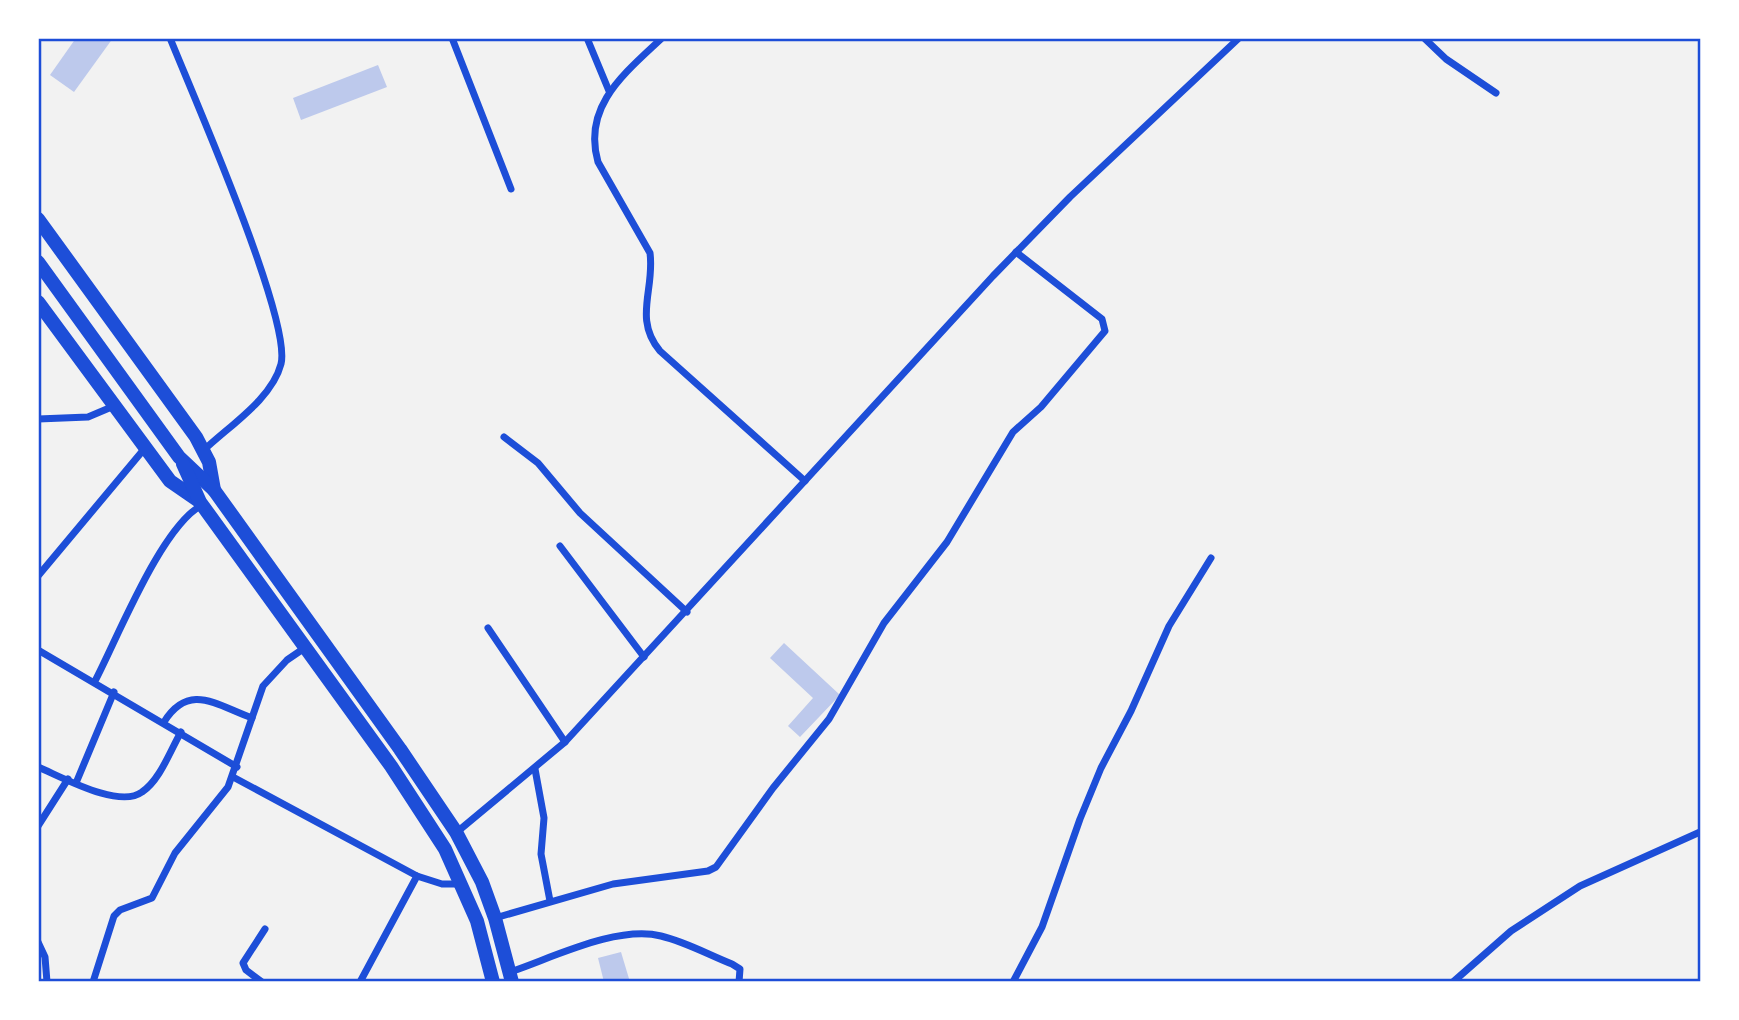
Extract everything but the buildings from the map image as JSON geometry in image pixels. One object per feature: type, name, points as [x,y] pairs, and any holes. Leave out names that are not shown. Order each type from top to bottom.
[{"type":"highway","points":[[38,219],[204,450],[214,490]]},
{"type":"highway","points":[[38,262],[179,457],[201,503],[427,819],[462,884],[477,920],[493,982]]},
{"type":"highway","points":[[38,302],[170,481],[201,503]]},
{"type":"highway","points":[[179,457],[214,490],[400,749],[456,832],[482,882],[511,977]]},
{"type":"street","points":[[170,38],[262,274],[281,345],[281,362],[273,382],[204,450]]},
{"type":"street","points":[[452,38],[511,189]]},
{"type":"street","points":[[587,38],[610,91]]},
{"type":"street","points":[[662,38],[610,91],[598,109],[593,145],[606,180],[650,253],[652,268],[646,327],[651,340],[805,481]]},
{"type":"street","points":[[456,832],[565,742],[1016,252],[1070,197],[1239,38]]},
{"type":"street","points":[[1424,38],[1446,59],[1496,93]]},
{"type":"street","points":[[495,918],[614,884],[708,871],[716,867],[773,788],[829,719],[884,623],[947,542],[1013,432],[1041,407],[1105,331],[1102,319],[1016,252]]},
{"type":"street","points":[[38,419],[88,417],[114,406]]},
{"type":"street","points":[[505,437],[538,463],[580,513],[687,612]]},
{"type":"street","points":[[38,576],[145,448]]},
{"type":"street","points":[[95,681],[166,543],[184,516],[201,503]]},
{"type":"street","points":[[560,546],[644,657]]},
{"type":"street","points":[[1013,982],[1042,927],[1101,768],[1131,711],[1169,626],[1211,558]]},
{"type":"street","points":[[488,628],[565,742]]},
{"type":"street","points":[[93,982],[114,916],[120,910],[152,898],[175,853],[222,798],[233,777],[263,686],[287,660],[306,647]]},
{"type":"street","points":[[38,650],[114,692],[237,767]]},
{"type":"street","points":[[76,783],[114,692]]},
{"type":"street","points":[[164,722],[173,707],[190,698],[252,718]]},
{"type":"street","points":[[38,767],[112,796],[134,797],[153,781],[181,732]]},
{"type":"street","points":[[535,769],[544,818],[541,854],[550,901]]},
{"type":"street","points":[[233,777],[417,876],[442,884],[462,884]]},
{"type":"street","points":[[38,826],[68,779]]},
{"type":"street","points":[[1453,981],[1511,931],[1580,886],[1700,832]]},
{"type":"street","points":[[360,982],[417,876]]},
{"type":"street","points":[[262,982],[246,970],[243,963],[265,929]]},
{"type":"street","points":[[511,977],[614,937],[648,934],[662,936],[732,964],[740,969],[739,982]]},
{"type":"street","points":[[38,942],[45,957],[47,982]]}]
